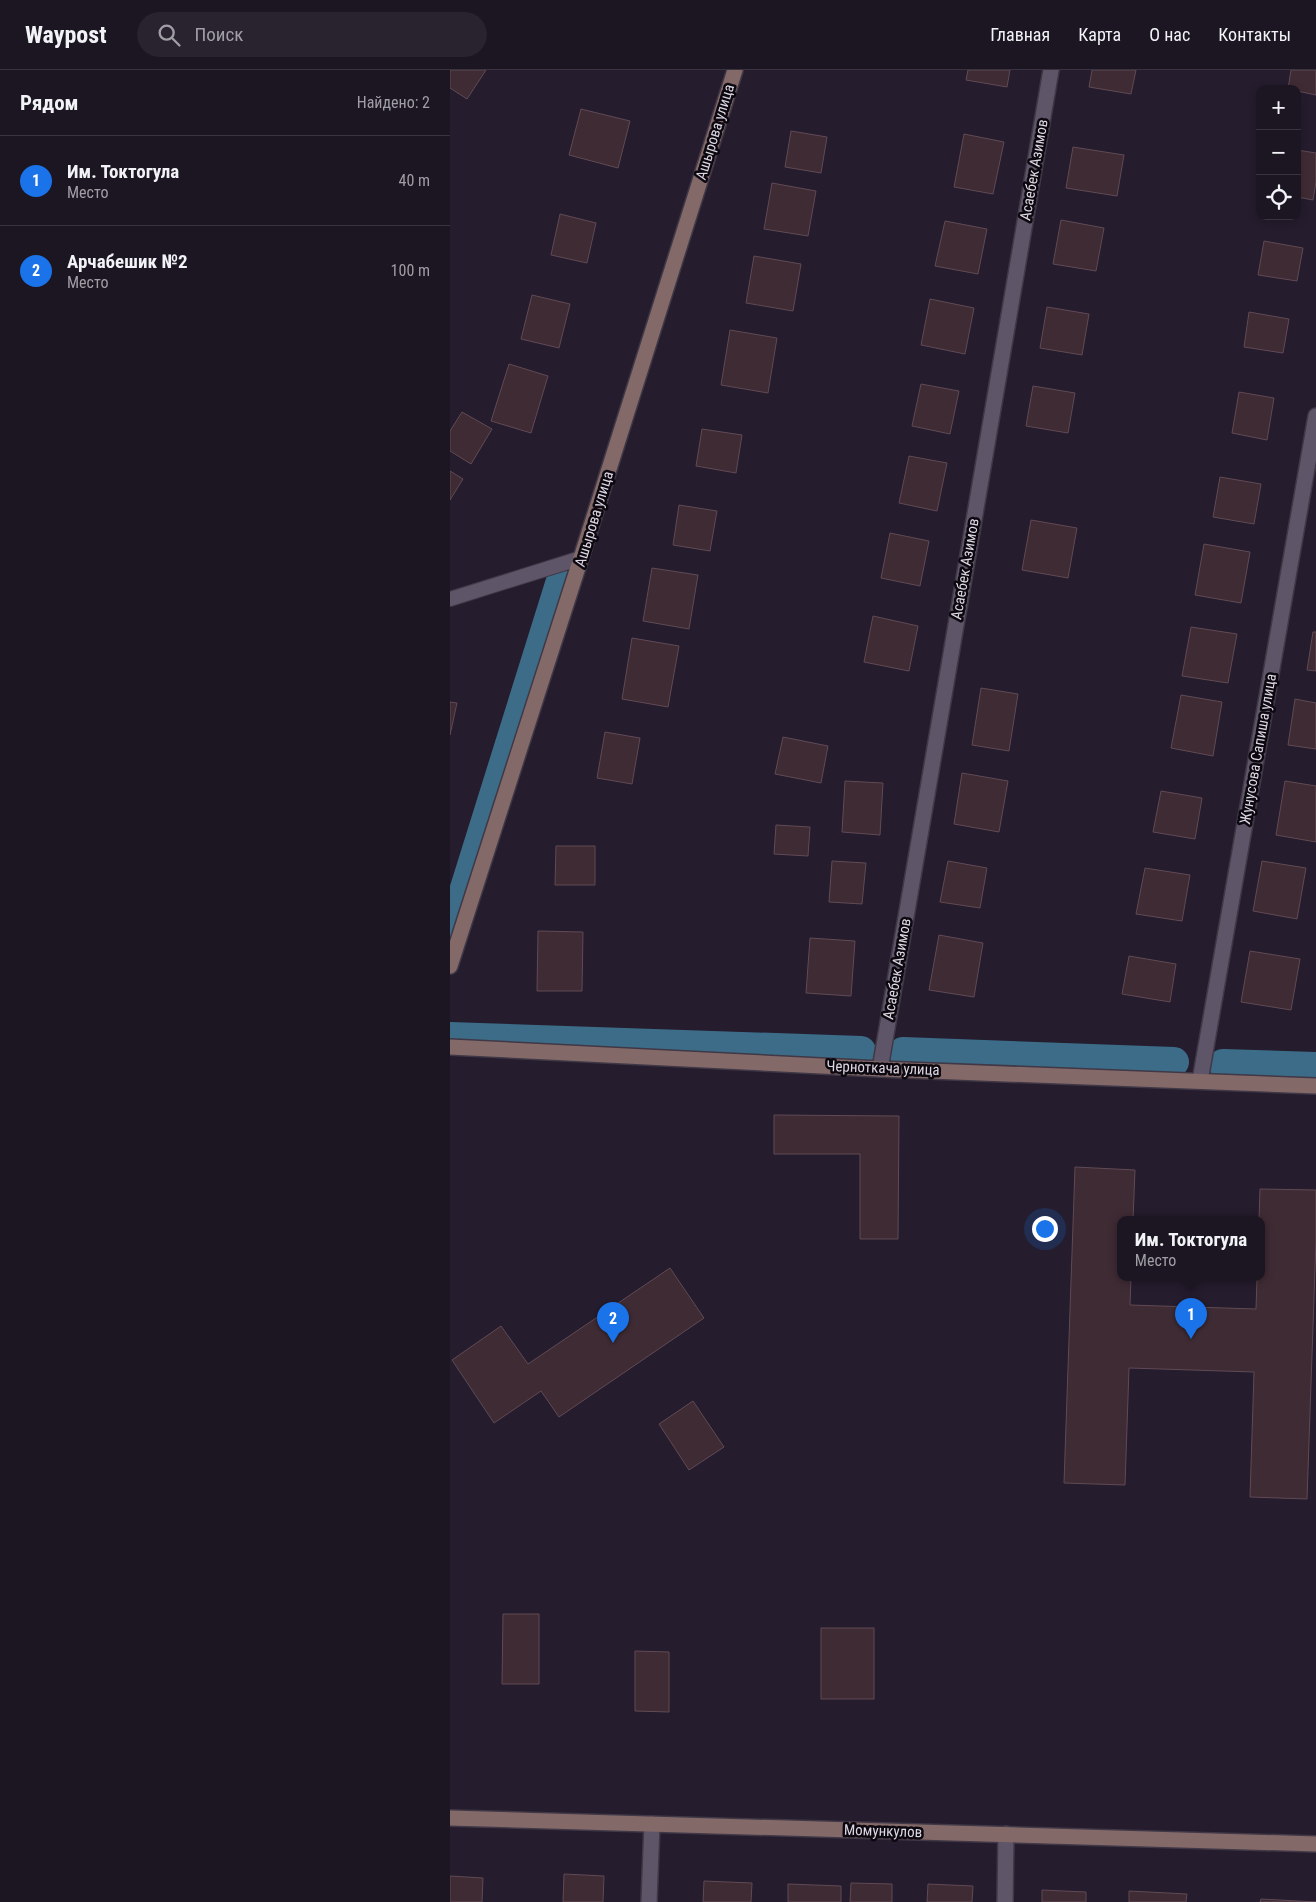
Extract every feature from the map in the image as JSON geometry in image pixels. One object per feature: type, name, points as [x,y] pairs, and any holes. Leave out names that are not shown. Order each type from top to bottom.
[{"type":"street","name":"Ашырова улица","points":[[450,966],[581,558],[734,70]]},
{"type":"street","name":"Асаебек Азимов","points":[[880,1069],[1051,70]]},
{"type":"street","name":"Жунусова Сапиша улица","points":[[1200,1081],[1316,416]]},
{"type":"street","name":"Черноткача улица","points":[[450,1047],[880,1069],[1316,1086]]},
{"type":"street","name":"Момункулов","points":[[450,1818],[1316,1844]]},
{"type":"street","points":[[649,1902],[652,1824]]},
{"type":"street","points":[[1004,1902],[1006,1834]]},
{"type":"lane","points":[[450,599],[581,558]]},
{"type":"building","points":[[450,70],[486,70],[467,99],[450,88]]},
{"type":"building","points":[[968,70],[1010,70],[1007,87],[966,80]]},
{"type":"building","points":[[1092,70],[1136,70],[1131,94],[1089,87]]},
{"type":"building","points":[[1291,70],[1316,70],[1316,95],[1301,92],[1301,85],[1289,85]]},
{"type":"building","points":[[581,109],[630,121],[618,168],[569,155]]},
{"type":"building","points":[[791,131],[827,137],[821,173],[785,167]]},
{"type":"building","points":[[964,134],[1004,142],[993,194],[954,187]]},
{"type":"building","points":[[1073,147],[1124,155],[1117,196],[1066,188]]},
{"type":"building","points":[[1301,151],[1316,153],[1316,182],[1313,200],[1301,198]]},
{"type":"building","points":[[772,183],[816,191],[808,236],[764,229]]},
{"type":"building","points":[[560,214],[596,223],[587,263],[551,255]]},
{"type":"building","points":[[1061,220],[1104,228],[1096,271],[1053,264]]},
{"type":"building","points":[[945,221],[987,229],[978,274],[935,266]]},
{"type":"building","points":[[1264,241],[1303,248],[1297,281],[1258,275]]},
{"type":"building","points":[[754,256],[801,264],[793,311],[746,303]]},
{"type":"building","points":[[532,295],[570,304],[559,348],[521,339]]},
{"type":"building","points":[[930,299],[974,308],[965,354],[921,345]]},
{"type":"building","points":[[1047,307],[1089,314],[1082,355],[1040,348]]},
{"type":"building","points":[[1249,312],[1289,319],[1283,353],[1244,347]]},
{"type":"building","points":[[730,330],[777,338],[768,393],[721,385]]},
{"type":"building","points":[[509,364],[548,376],[531,433],[491,421]]},
{"type":"building","points":[[921,384],[959,391],[950,434],[912,426]]},
{"type":"building","points":[[1033,386],[1075,393],[1068,433],[1026,426]]},
{"type":"building","points":[[1239,392],[1274,398],[1267,440],[1232,433]]},
{"type":"building","points":[[462,412],[492,429],[471,464],[450,451],[450,431]]},
{"type":"building","points":[[702,429],[742,435],[736,473],[696,466]]},
{"type":"building","points":[[909,456],[947,463],[937,511],[899,503]]},
{"type":"building","points":[[450,471],[463,479],[450,500]]},
{"type":"building","points":[[1220,477],[1261,484],[1254,524],[1213,517]]},
{"type":"building","points":[[679,505],[717,511],[710,551],[673,545]]},
{"type":"building","points":[[1031,520],[1077,528],[1068,578],[1022,570]]},
{"type":"building","points":[[890,533],[929,541],[920,586],[881,578]]},
{"type":"building","points":[[1204,544],[1250,552],[1241,603],[1195,595]]},
{"type":"building","points":[[652,568],[698,575],[689,629],[643,621]]},
{"type":"building","points":[[873,616],[918,626],[909,671],[864,662]]},
{"type":"building","points":[[1191,627],[1237,634],[1228,683],[1182,676]]},
{"type":"building","points":[[1313,632],[1316,632],[1316,671],[1307,670]]},
{"type":"building","points":[[632,638],[679,646],[668,707],[622,699]]},
{"type":"building","points":[[981,688],[1018,694],[1009,751],[972,745]]},
{"type":"building","points":[[1181,695],[1222,702],[1213,756],[1171,748]]},
{"type":"building","points":[[1295,699],[1316,703],[1316,749],[1288,745]]},
{"type":"building","points":[[450,702],[457,703],[450,735]]},
{"type":"building","points":[[605,732],[640,738],[632,784],[597,778]]},
{"type":"building","points":[[783,737],[828,746],[821,783],[775,774]]},
{"type":"building","points":[[962,773],[1008,781],[999,832],[954,824]]},
{"type":"building","points":[[845,781],[883,783],[880,835],[842,832]]},
{"type":"building","points":[[1285,781],[1316,786],[1316,842],[1276,835]]},
{"type":"building","points":[[1161,791],[1202,798],[1195,839],[1153,832]]},
{"type":"building","points":[[776,825],[810,827],[808,856],[774,854]]},
{"type":"building","points":[[556,846],[595,846],[595,885],[555,885]]},
{"type":"building","points":[[832,861],[866,863],[862,904],[829,902]]},
{"type":"building","points":[[948,861],[987,868],[980,908],[940,902]]},
{"type":"building","points":[[1262,861],[1306,868],[1297,919],[1253,911]]},
{"type":"building","points":[[1145,868],[1190,875],[1182,921],[1136,914]]},
{"type":"building","points":[[538,931],[583,932],[582,991],[537,991]]},
{"type":"building","points":[[939,935],[983,943],[974,997],[929,990]]},
{"type":"building","points":[[810,938],[855,941],[851,996],[806,993]]},
{"type":"building","points":[[1250,951],[1300,959],[1291,1010],[1241,1002]]},
{"type":"building","points":[[1129,956],[1176,964],[1170,1002],[1122,994]]},
{"type":"building","points":[[774,1115],[899,1116],[898,1239],[860,1239],[860,1154],[774,1154]]},
{"type":"building","points":[[1075,1167],[1135,1170],[1133,1216],[1117,1216],[1117,1281],[1131,1281],[1130,1305],[1256,1309],[1257,1281],[1265,1281],[1265,1216],[1259,1216],[1260,1189],[1316,1190],[1307,1499],[1250,1497],[1254,1372],[1129,1368],[1125,1485],[1064,1483]]},
{"type":"building","points":[[670,1268],[704,1318],[559,1417],[541,1391],[494,1423],[452,1360],[501,1326],[528,1364]]},
{"type":"building","points":[[693,1401],[724,1447],[689,1470],[659,1424]]},
{"type":"building","points":[[503,1614],[539,1614],[539,1684],[502,1684]]},
{"type":"building","points":[[821,1628],[874,1628],[874,1699],[821,1699]]},
{"type":"building","points":[[635,1651],[669,1652],[669,1712],[635,1711]]},
{"type":"building","points":[[564,1874],[604,1876],[603,1902],[563,1902]]},
{"type":"building","points":[[450,1876],[483,1878],[482,1902],[450,1902]]},
{"type":"building","points":[[704,1881],[752,1883],[751,1902],[703,1902]]},
{"type":"building","points":[[851,1883],[892,1884],[892,1902],[850,1902]]},
{"type":"building","points":[[788,1884],[841,1886],[841,1902],[788,1902]]},
{"type":"building","points":[[928,1884],[973,1886],[972,1902],[927,1902]]},
{"type":"building","points":[[1042,1890],[1086,1892],[1086,1902],[1042,1902]]},
{"type":"building","points":[[1129,1891],[1187,1894],[1186,1902],[1129,1902]]},
{"type":"building","points":[[1261,1899],[1316,1902],[1260,1902]]},
{"type":"waterway","points":[[450,936],[560,584]]},
{"type":"waterway","points":[[450,1037],[861,1051]]},
{"type":"waterway","points":[[903,1052],[1174,1062]]},
{"type":"waterway","points":[[1223,1064],[1316,1067]]},
{"type":"place","name":"Им. Токтогула","points":[[1191,1339]]},
{"type":"place","name":"Арчабешик №2","points":[[613,1343]]}]
